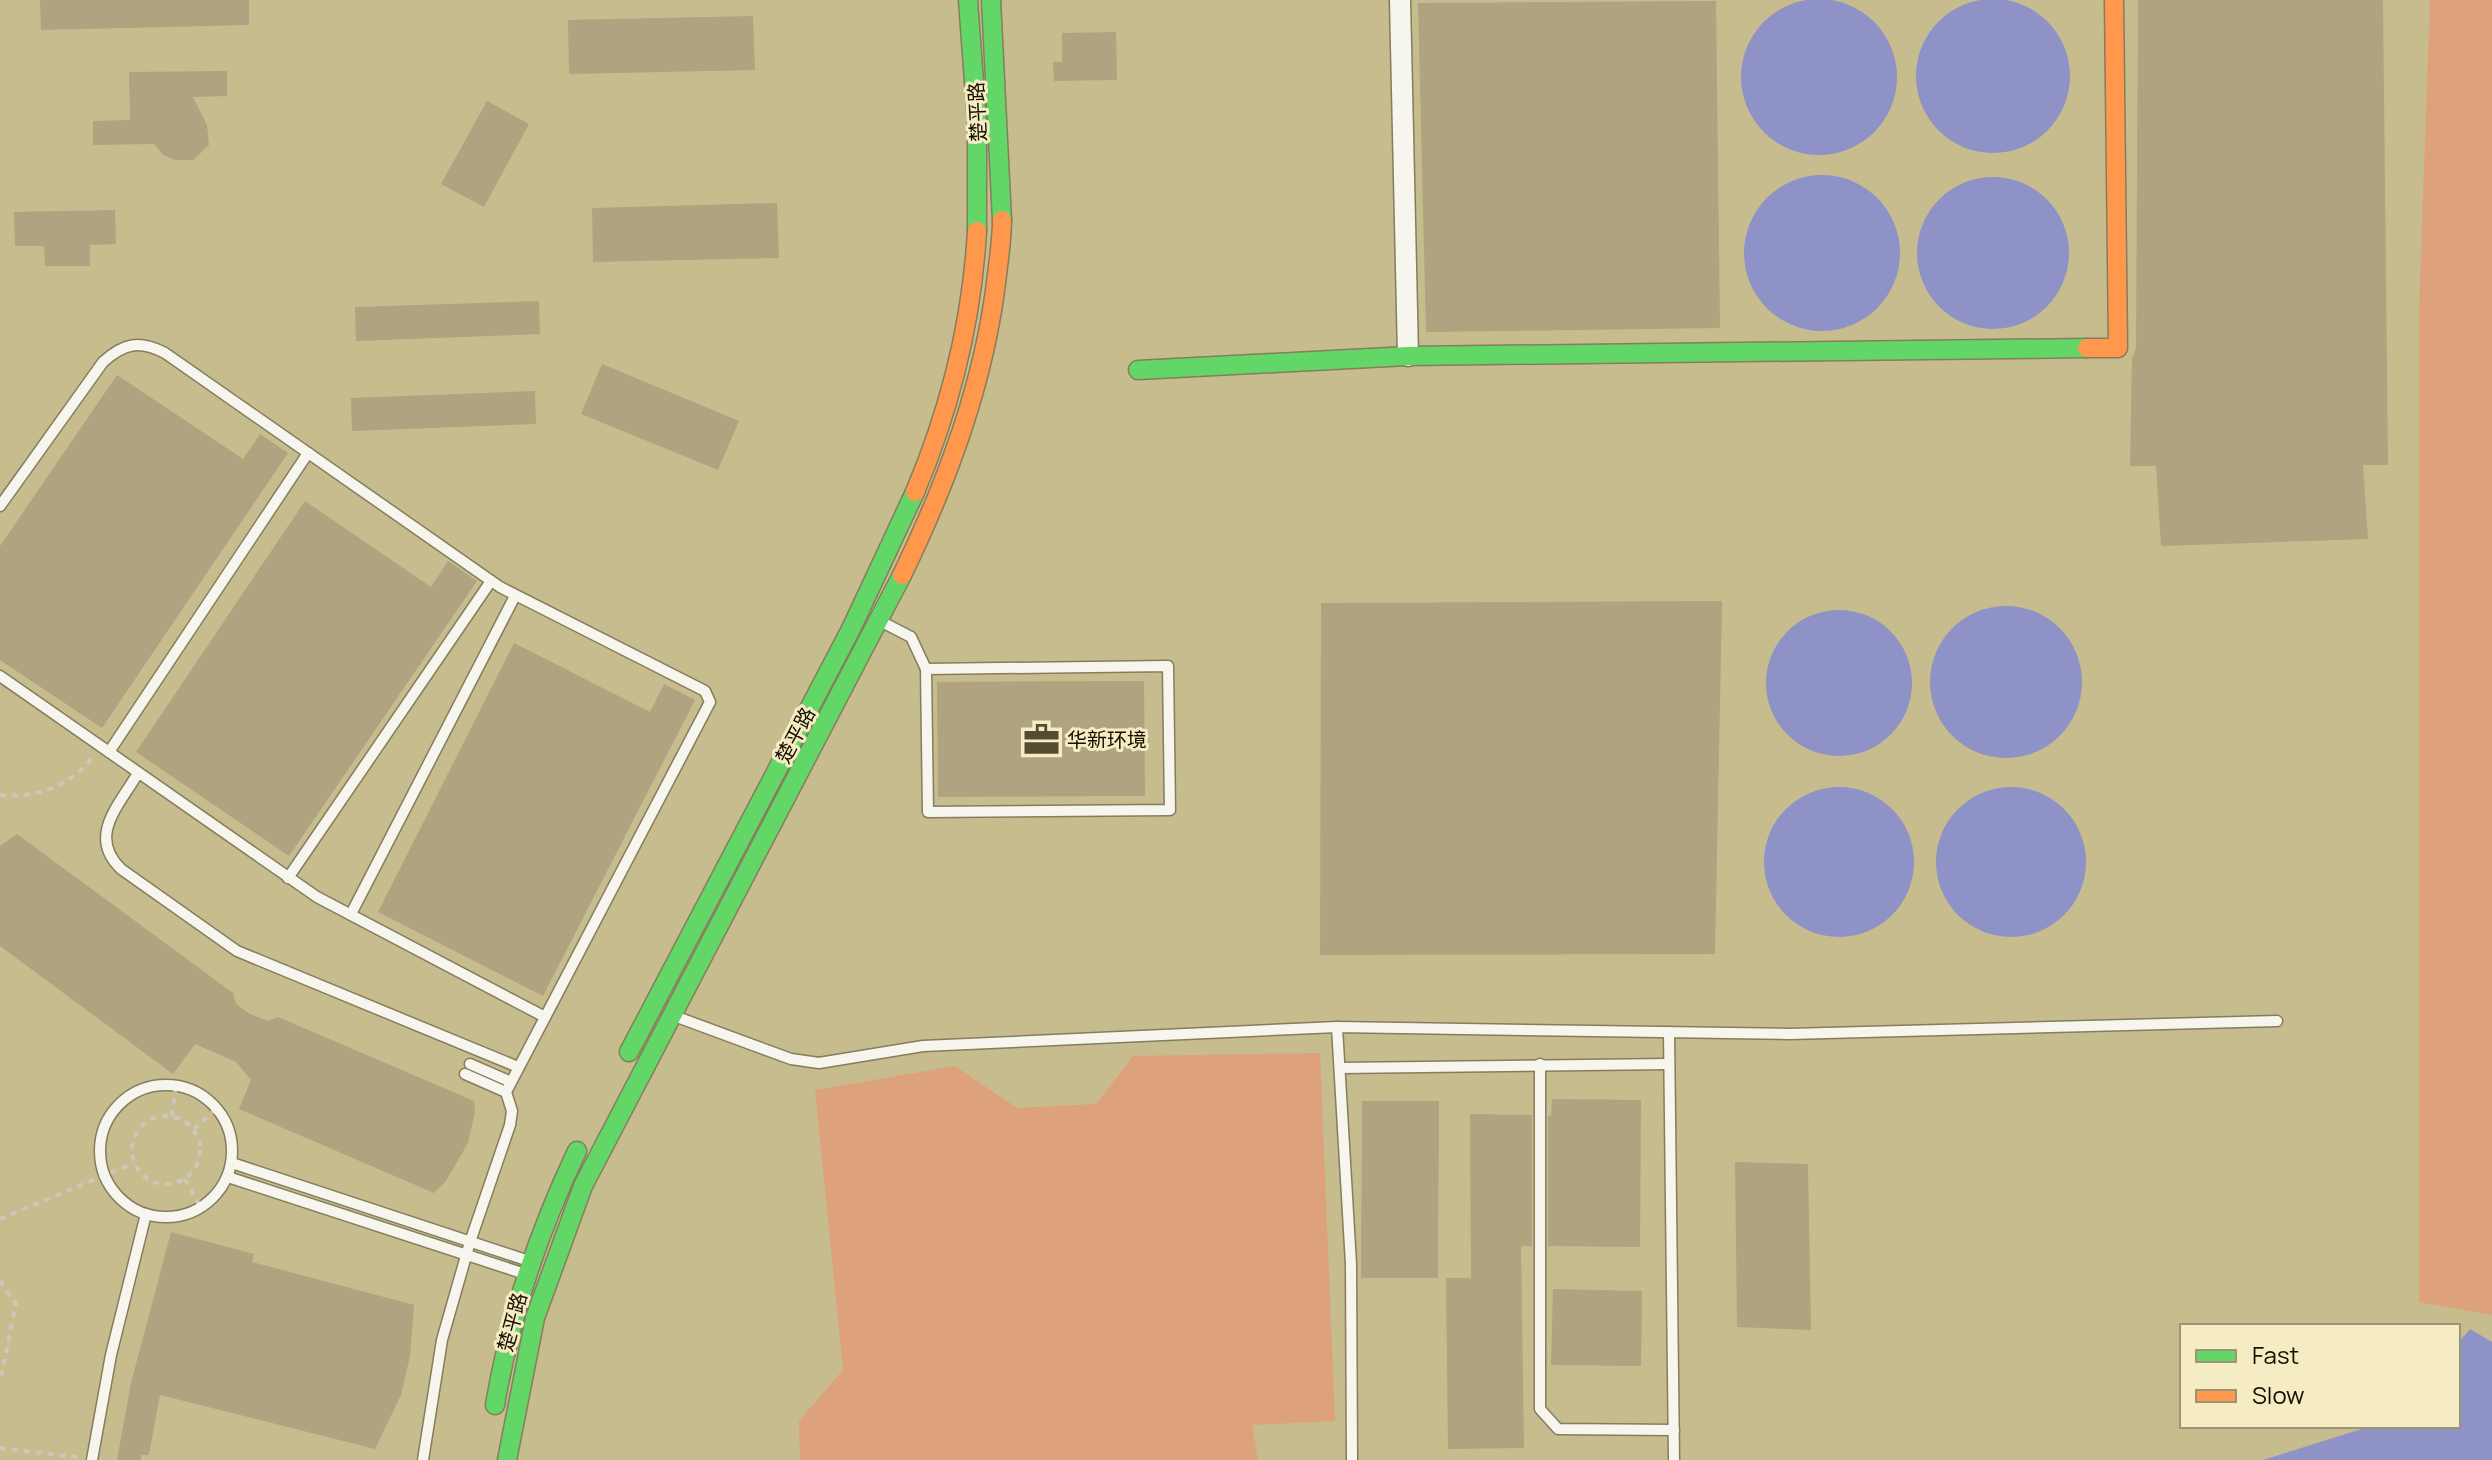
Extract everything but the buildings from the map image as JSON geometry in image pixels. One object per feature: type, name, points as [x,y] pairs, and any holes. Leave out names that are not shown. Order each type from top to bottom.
[{"type":"main road","name":"楚平路","points":[[618,1072],[859,614],[908,509],[942,420],[966,323],[979,226],[979,135],[968,0]]},
{"type":"main road","name":"楚平路","points":[[507,1460],[517,1396],[548,1275],[602,1145],[880,621],[949,469],[965,424],[991,325],[1003,186],[991,0]]},
{"type":"main road","points":[[1138,370],[1408,356],[2118,348],[2114,0]]},
{"type":"main road","name":"楚平路","points":[[493,1422],[505,1350],[529,1268],[551,1207],[584,1136]]},
{"type":"street","points":[[1400,0],[1408,356]]},
{"type":"lane","points":[[0,506],[103,362],[126,345],[148,345],[165,353],[491,581],[705,691],[710,702],[508,1087],[512,1111],[510,1125],[470,1242],[442,1340],[423,1460]]},
{"type":"lane","points":[[105,750],[308,453]]},
{"type":"lane","points":[[288,878],[491,581]]},
{"type":"lane","points":[[351,914],[515,596]]},
{"type":"lane","points":[[880,621],[911,637],[926,669],[928,812],[1170,810],[1168,666],[926,669]]},
{"type":"lane","points":[[0,676],[288,878],[545,1017]]},
{"type":"lane","points":[[138,773],[105,834],[107,852],[121,869],[237,951],[518,1067]]},
{"type":"lane","points":[[653,1008],[791,1059],[819,1063],[923,1046],[1337,1027],[1789,1034],[2277,1021]]},
{"type":"lane","points":[[1337,1027],[1351,1264],[1352,1460]]},
{"type":"lane","points":[[1669,1032],[1674,1460]]},
{"type":"lane","points":[[1540,1064],[1540,1409],[1558,1429],[1674,1430]]},
{"type":"lane","points":[[1340,1068],[1669,1064]]},
{"type":"lane","points":[[467,1069],[508,1087]]},
{"type":"lane","points":[[176,1085],[199,1093],[217,1108],[229,1129],[232,1163],[228,1177],[217,1194],[201,1208],[180,1216],[146,1214],[126,1203],[105,1175],[101,1138],[118,1105],[139,1090],[176,1085]]},
{"type":"lane","points":[[232,1163],[470,1242],[548,1275]]},
{"type":"lane","points":[[228,1177],[466,1255],[529,1268]]},
{"type":"lane","points":[[92,1460],[111,1355],[146,1214]]},
{"type":"path","points":[[0,795],[25,795],[54,788],[105,750]]},
{"type":"path","points":[[172,1116],[176,1085]]},
{"type":"path","points":[[194,1129],[217,1108]]},
{"type":"path","points":[[172,1116],[194,1129],[200,1156],[185,1179],[160,1184],[145,1177],[135,1163],[132,1146],[139,1129],[154,1118],[172,1116]]},
{"type":"path","points":[[0,1219],[135,1163]]},
{"type":"path","points":[[185,1179],[201,1208]]},
{"type":"path","points":[[0,1281],[16,1304],[0,1382]]},
{"type":"path","points":[[0,1448],[92,1460]]},
{"type":"shaded area","points":[[2430,0],[2492,0],[2492,1315],[2419,1302],[2419,311]]},
{"type":"shaded area","points":[[1320,1053],[1335,1421],[1252,1425],[1258,1460],[800,1460],[799,1421],[843,1370],[815,1090],[955,1066],[1017,1108],[1096,1104],[1133,1056]]},
{"type":"water","points":[[1819,-1],[1849,5],[1874,22],[1891,47],[1897,77],[1891,107],[1874,132],[1849,149],[1819,155],[1789,149],[1764,132],[1747,107],[1741,77],[1747,47],[1764,22],[1789,5]]},
{"type":"water","points":[[1993,-1],[2022,5],[2047,22],[2064,47],[2070,76],[2064,105],[2047,130],[2022,147],[1993,153],[1964,147],[1939,130],[1922,105],[1916,76],[1922,47],[1939,22],[1964,5]]},
{"type":"water","points":[[1822,175],[1852,181],[1877,198],[1894,223],[1900,253],[1894,283],[1877,308],[1852,325],[1822,331],[1792,325],[1767,308],[1750,283],[1744,253],[1750,223],[1767,198],[1792,181]]},
{"type":"water","points":[[1993,177],[2022,182],[2047,199],[2064,224],[2069,253],[2064,282],[2047,307],[2022,324],[1993,329],[1964,324],[1939,307],[1922,282],[1917,253],[1922,224],[1939,199],[1964,182]]},
{"type":"water","points":[[2006,606],[2035,612],[2059,629],[2076,653],[2082,682],[2076,711],[2059,735],[2035,752],[2006,758],[1977,752],[1953,735],[1936,711],[1930,682],[1936,653],[1953,629],[1977,612]]},
{"type":"water","points":[[1839,610],[1867,615],[1891,631],[1907,655],[1912,683],[1907,711],[1891,735],[1867,751],[1839,756],[1811,751],[1787,735],[1771,711],[1766,683],[1771,655],[1787,631],[1811,615]]},
{"type":"water","points":[[1839,787],[1868,793],[1892,809],[1908,833],[1914,862],[1908,891],[1892,915],[1868,931],[1839,937],[1810,931],[1786,915],[1770,891],[1764,862],[1770,833],[1786,809],[1810,793]]},
{"type":"water","points":[[2011,787],[2040,793],[2064,809],[2080,833],[2086,862],[2080,891],[2064,915],[2040,931],[2011,937],[1982,931],[1958,915],[1942,891],[1936,862],[1942,833],[1958,809],[1982,793]]},
{"type":"water","points":[[2470,1329],[2492,1342],[2492,1460],[2263,1460],[2365,1428],[2460,1428],[2460,1341]]},
{"type":"traffic: fast","points":[[968,0],[977,123],[977,231]]},
{"type":"traffic: fast","points":[[991,0],[1002,220]]},
{"type":"traffic: fast","points":[[1138,370],[1408,356],[2087,348]]},
{"type":"traffic: fast","points":[[629,1052],[851,629],[915,492]]},
{"type":"traffic: fast","points":[[507,1460],[535,1318],[583,1186],[902,575]]},
{"type":"traffic: fast","points":[[495,1405],[527,1275],[577,1151]]},
{"type":"traffic: slow","points":[[2087,348],[2118,348],[2114,0]]},
{"type":"traffic: slow","points":[[902,575],[935,503],[974,391],[991,314],[1002,220]]},
{"type":"traffic: slow","points":[[915,492],[939,429],[957,364],[970,298],[977,231]]},
{"type":"place","name":"华新环境","points":[[1041,739]]}]
